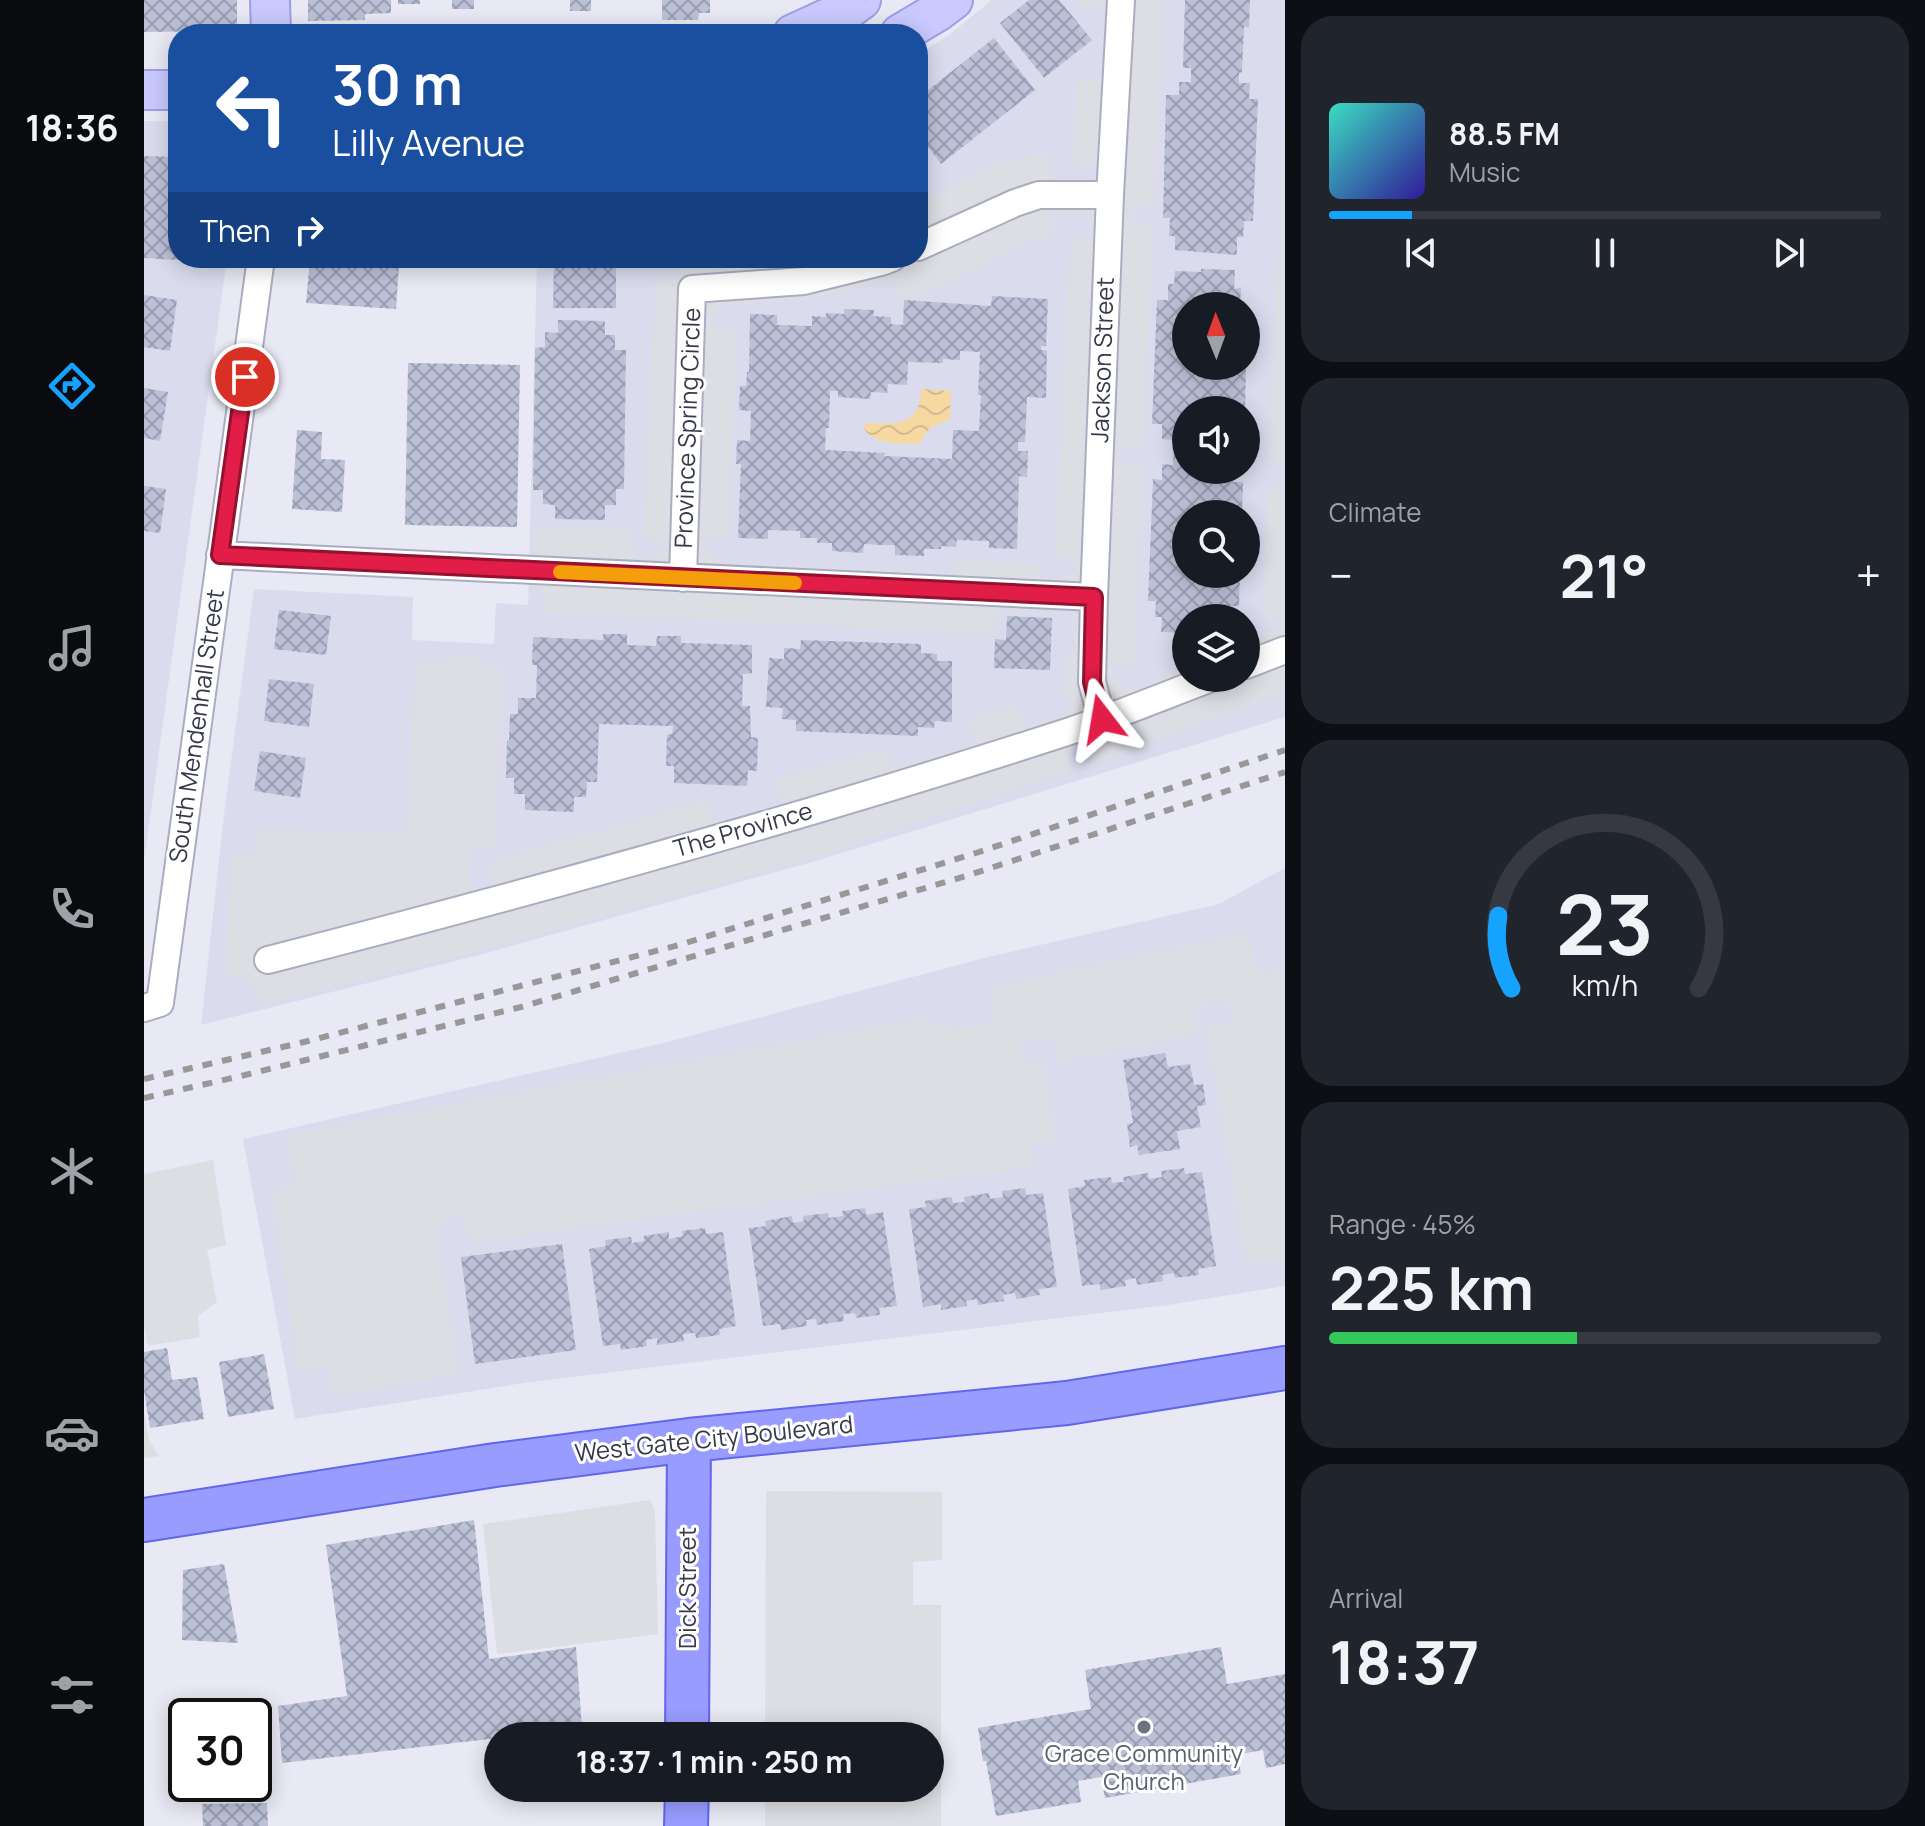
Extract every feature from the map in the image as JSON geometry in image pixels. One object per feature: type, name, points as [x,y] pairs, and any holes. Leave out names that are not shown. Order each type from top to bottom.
[{"type":"main road","points":[[270,0],[271,24]]},
{"type":"main road","points":[[815,24],[861,0]]},
{"type":"main road","points":[[917,24],[953,0]]},
{"type":"main road","points":[[144,90],[168,90]]},
{"type":"main road","name":"West Gate City Boulevard","points":[[144,1520],[495,1465],[689,1440],[1067,1403],[1285,1368]]},
{"type":"main road","name":"Dick Street","points":[[687,1722],[689,1440]]},
{"type":"main road","points":[[686,1826],[687,1802]]},
{"type":"street","name":"Jackson Street","points":[[1102,719],[1092,682],[1094,597],[1121,0]]},
{"type":"street","points":[[928,242],[1039,195],[1110,195]]},
{"type":"street","name":"South Mendenhall Street","points":[[152,1005],[260,268]]},
{"type":"street","name":"Province Spring Circle","points":[[683,578],[692,289],[804,281],[857,268]]},
{"type":"street","points":[[220,555],[1094,597]]},
{"type":"street","points":[[1260,660],[1285,650]]},
{"type":"street","name":"The Province","points":[[268,960],[761,826],[1102,719],[1174,692]]},
{"type":"shaded area","points":[[992,0],[1285,0],[1285,717],[819,860],[479,955],[201,1025],[224,814],[254,589],[413,597],[412,640],[494,644],[496,603],[528,605],[537,268],[928,268],[928,48]]},
{"type":"shaded area","points":[[1078,0],[1163,0],[1154,205],[1132,205],[1131,223],[1153,225],[1143,448],[1120,447],[1119,465],[1142,467],[1134,665],[1113,665],[1113,676],[1126,687],[1140,688],[1172,674],[1172,692],[1260,692],[1260,636],[1284,626],[1283,618],[1262,617],[1268,487],[1285,487],[1285,691],[1092,765],[1083,743],[1065,751],[1072,770],[810,858],[470,953],[259,1005],[251,978],[226,977],[230,855],[256,855],[257,829],[408,833],[415,661],[443,663],[448,656],[479,658],[481,666],[503,668],[494,850],[473,849],[469,855],[468,878],[474,888],[484,890],[491,888],[494,882],[488,863],[705,801],[713,823],[783,803],[776,780],[885,747],[892,768],[977,743],[969,720],[1016,705],[1024,727],[1067,714],[1072,702],[1069,694],[1065,694],[1066,653],[1075,649],[1074,615],[1069,612],[995,609],[994,634],[543,612],[543,590],[532,587],[534,528],[632,529],[631,552],[636,557],[652,559],[663,550],[662,539],[643,538],[656,277],[679,278],[680,268],[928,268],[928,199],[988,167],[1017,158],[1047,155],[1050,176],[1054,178],[1096,176],[1097,167],[1094,164],[1073,163],[1077,78],[1099,79],[1101,75],[1104,11],[1100,7],[1078,6]],"holes":[[[1055,214],[1079,214],[1087,217],[1094,226],[1092,237],[1071,237],[1055,556],[1076,560],[1076,572],[1062,578],[1045,577],[1039,564],[958,560],[957,573],[720,562],[708,555],[703,546],[704,538],[728,538],[737,330],[715,330],[713,315],[721,308],[733,303],[791,301],[892,279],[901,301],[958,278],[1009,250],[1034,240],[1052,238],[1051,218]]]},
{"type":"shaded area","points":[[1285,97],[1285,465],[1269,464]]},
{"type":"shaded area","points":[[144,121],[168,121],[168,268],[226,268],[144,861]]},
{"type":"shaded area","points":[[1285,868],[1285,1286],[1168,1305],[531,1382],[295,1419],[243,1139],[663,1043],[988,957],[1219,904]]},
{"type":"shaded area","points":[[1249,933],[1254,963],[1264,974],[1285,970],[1285,1266],[1277,1267],[1275,1258],[1247,1264],[1206,1026],[1233,1021],[1230,1008],[1222,1001],[1202,1005],[1195,1014],[1198,1033],[1060,1062],[1056,1046],[1047,1040],[1033,1039],[1022,1045],[1019,1054],[1024,1064],[1044,1062],[1056,1142],[1030,1146],[1033,1167],[470,1242],[466,1223],[460,1216],[444,1219],[435,1229],[459,1374],[332,1396],[327,1366],[299,1370],[272,1191],[296,1186],[286,1135],[923,1018],[956,1029],[995,1024],[988,987]]},
{"type":"shaded area","points":[[213,1160],[226,1245],[207,1250],[217,1302],[198,1316],[200,1337],[148,1346],[144,1327],[144,1174]]},
{"type":"shaded area","points":[[144,1410],[149,1440],[159,1456],[144,1458]]},
{"type":"shaded area","points":[[766,1491],[942,1492],[942,1560],[913,1562],[913,1605],[941,1605],[941,1722],[765,1722]]},
{"type":"shaded area","points":[[650,1500],[655,1511],[658,1634],[497,1654],[483,1524]]},
{"type":"shaded area","points":[[765,1802],[941,1802],[941,1826],[765,1826]]},
{"type":"water","points":[[921,389],[951,391],[950,420],[931,428],[919,444],[882,441],[864,429],[866,423],[896,423],[911,417],[920,401]]},
{"type":"building","points":[[144,0],[237,0],[237,24],[168,24],[168,32],[144,32]]},
{"type":"building","points":[[308,0],[391,0],[391,13],[365,14],[365,20],[308,21]]},
{"type":"building","points":[[398,0],[420,0],[420,4],[398,4]]},
{"type":"building","points":[[452,0],[474,0],[474,9],[452,9]]},
{"type":"building","points":[[570,0],[591,0],[591,11],[570,11]]},
{"type":"building","points":[[662,0],[710,0],[710,13],[699,13],[698,20],[662,20]]},
{"type":"building","points":[[1029,0],[1059,0],[1092,40],[1044,78],[1000,23]]},
{"type":"building","points":[[1185,0],[1250,0],[1249,27],[1244,27],[1239,83],[1250,83],[1249,99],[1258,99],[1253,221],[1244,221],[1243,237],[1237,237],[1237,255],[1175,250],[1175,236],[1169,236],[1170,218],[1163,218],[1166,95],[1179,95],[1179,82],[1191,82],[1191,68],[1183,68]]},
{"type":"building","points":[[994,38],[1035,90],[941,164],[928,149],[928,90]]},
{"type":"building","points":[[144,156],[168,157],[168,259],[144,258]]},
{"type":"building","points":[[309,268],[399,268],[396,309],[306,303]]},
{"type":"building","points":[[554,268],[616,268],[616,308],[553,308]]},
{"type":"building","points":[[1201,269],[1235,270],[1234,289],[1241,288],[1241,292],[1172,292],[1172,380],[1246,380],[1245,396],[1172,396],[1172,440],[1162,439],[1162,424],[1152,424],[1157,300],[1168,300],[1168,284],[1174,284],[1175,271],[1201,272]]},
{"type":"building","points":[[144,295],[177,300],[170,351],[144,347]]},
{"type":"building","points":[[992,296],[1048,299],[1046,346],[1041,346],[1041,350],[1047,351],[1046,398],[1027,397],[1025,442],[1018,442],[1018,451],[1028,451],[1027,477],[1019,476],[1017,549],[989,548],[989,541],[957,540],[956,547],[924,549],[924,556],[895,555],[895,545],[864,544],[863,553],[832,551],[832,543],[817,543],[817,538],[800,538],[800,531],[768,530],[768,539],[738,538],[741,464],[736,464],[737,440],[750,441],[751,411],[739,410],[740,386],[746,386],[749,372],[750,314],[777,315],[777,325],[812,326],[812,316],[844,314],[844,309],[874,310],[873,316],[891,317],[891,324],[903,325],[904,300],[991,306]],"holes":[[[960,351],[980,352],[979,431],[953,430],[952,459],[825,450],[830,391],[838,391],[838,397],[870,399],[871,392],[887,393],[888,384],[907,385],[908,362],[943,363],[943,359],[960,360]]]},
{"type":"building","points":[[558,320],[605,321],[605,335],[615,335],[615,350],[626,350],[624,489],[616,489],[616,505],[605,505],[605,520],[555,519],[555,505],[543,504],[543,490],[533,490],[535,348],[545,347],[545,332],[558,333]]},
{"type":"building","points":[[408,363],[520,365],[517,527],[405,525]]},
{"type":"building","points":[[144,388],[168,392],[160,441],[144,438]]},
{"type":"building","points":[[297,430],[322,432],[321,459],[345,460],[342,512],[292,509]]},
{"type":"building","points":[[1162,464],[1172,465],[1172,484],[1243,484],[1242,500],[1172,500],[1172,588],[1240,588],[1239,604],[1172,604],[1172,632],[1161,632],[1162,617],[1155,617],[1156,601],[1148,601],[1153,479],[1162,480]]},
{"type":"building","points":[[144,486],[166,489],[160,533],[144,531]]},
{"type":"building","points":[[279,610],[331,616],[326,655],[274,649]]},
{"type":"building","points":[[1007,616],[1052,618],[1050,670],[994,668],[995,639],[1006,640]]},
{"type":"building","points":[[603,634],[627,634],[627,645],[656,646],[657,636],[681,636],[681,643],[752,645],[752,673],[743,674],[742,706],[750,706],[751,737],[758,738],[757,771],[748,770],[747,786],[674,783],[674,766],[666,766],[667,735],[672,734],[673,726],[599,724],[597,782],[587,782],[586,797],[574,797],[574,812],[525,810],[525,794],[514,794],[514,778],[506,778],[507,741],[510,714],[518,714],[518,698],[536,698],[537,665],[532,665],[533,637],[603,640]]},
{"type":"building","points":[[801,640],[921,644],[921,653],[937,654],[937,661],[952,661],[952,722],[935,721],[934,728],[918,727],[918,736],[796,731],[796,720],[782,719],[783,708],[766,707],[769,658],[784,659],[784,648],[800,649]]},
{"type":"building","points":[[269,679],[314,684],[309,727],[264,721]]},
{"type":"building","points":[[260,751],[306,758],[300,798],[254,791]]},
{"type":"building","points":[[1165,1053],[1168,1067],[1190,1064],[1194,1085],[1203,1084],[1206,1105],[1197,1106],[1201,1127],[1177,1131],[1180,1149],[1139,1155],[1137,1145],[1130,1147],[1127,1124],[1133,1123],[1123,1060]]},
{"type":"building","points":[[1184,1168],[1185,1174],[1202,1172],[1216,1266],[1198,1269],[1199,1275],[1175,1278],[1174,1273],[1162,1275],[1163,1281],[1137,1285],[1136,1278],[1125,1280],[1126,1286],[1100,1290],[1100,1284],[1082,1286],[1068,1189],[1085,1186],[1084,1180],[1111,1177],[1112,1183],[1124,1182],[1123,1177],[1148,1173],[1149,1179],[1162,1177],[1161,1171]]},
{"type":"building","points":[[1025,1188],[1026,1195],[1043,1193],[1057,1287],[1039,1289],[1040,1295],[1016,1299],[1015,1293],[1003,1295],[1004,1301],[978,1305],[977,1299],[966,1301],[967,1306],[941,1310],[941,1304],[923,1307],[909,1209],[926,1207],[925,1201],[952,1197],[953,1203],[965,1202],[964,1197],[989,1193],[990,1199],[1003,1197],[1002,1191]]},
{"type":"building","points":[[865,1208],[866,1215],[883,1212],[897,1306],[879,1308],[880,1315],[856,1318],[855,1313],[843,1314],[844,1321],[817,1325],[816,1319],[806,1320],[807,1326],[781,1330],[780,1324],[763,1326],[749,1228],[766,1226],[765,1221],[792,1216],[793,1223],[804,1221],[803,1216],[828,1213],[829,1218],[843,1216],[842,1211]]},
{"type":"building","points":[[705,1228],[706,1234],[723,1232],[736,1326],[719,1329],[720,1335],[696,1338],[695,1333],[683,1334],[684,1341],[657,1345],[657,1338],[646,1340],[647,1346],[621,1350],[620,1344],[603,1346],[589,1249],[606,1246],[605,1240],[631,1237],[632,1243],[644,1241],[644,1236],[669,1232],[669,1239],[683,1236],[682,1231]]},
{"type":"building","points":[[562,1244],[576,1350],[475,1364],[461,1257]]},
{"type":"building","points":[[167,1348],[172,1380],[197,1377],[204,1419],[150,1428],[144,1390],[144,1352]]},
{"type":"building","points":[[264,1354],[274,1409],[228,1417],[219,1362]]},
{"type":"building","points":[[474,1520],[489,1659],[576,1647],[582,1722],[484,1722],[484,1740],[282,1763],[278,1706],[347,1696],[326,1545]]},
{"type":"building","points":[[224,1564],[238,1643],[182,1640],[183,1570]]},
{"type":"building","points":[[1221,1647],[1227,1684],[1285,1674],[1285,1764],[1266,1768],[1263,1750],[1241,1754],[1240,1746],[1236,1747],[1241,1774],[1105,1798],[1101,1777],[1078,1781],[1081,1802],[996,1816],[978,1728],[1091,1709],[1085,1670]]},
{"type":"building","points":[[267,1803],[268,1826],[203,1826],[202,1804]]},
{"type":"railway","points":[[144,1079],[304,1042],[679,945],[976,853],[1285,750]]},
{"type":"railway","points":[[144,1098],[521,1007],[966,876],[1285,772]]},
{"type":"slow traffic","points":[[560,572],[795,583]]},
{"type":"place","name":"Grace Community Church","points":[[1144,1727]]},
{"type":"route","points":[[245,377],[220,555],[1094,597],[1092,682],[1102,719]]}]
